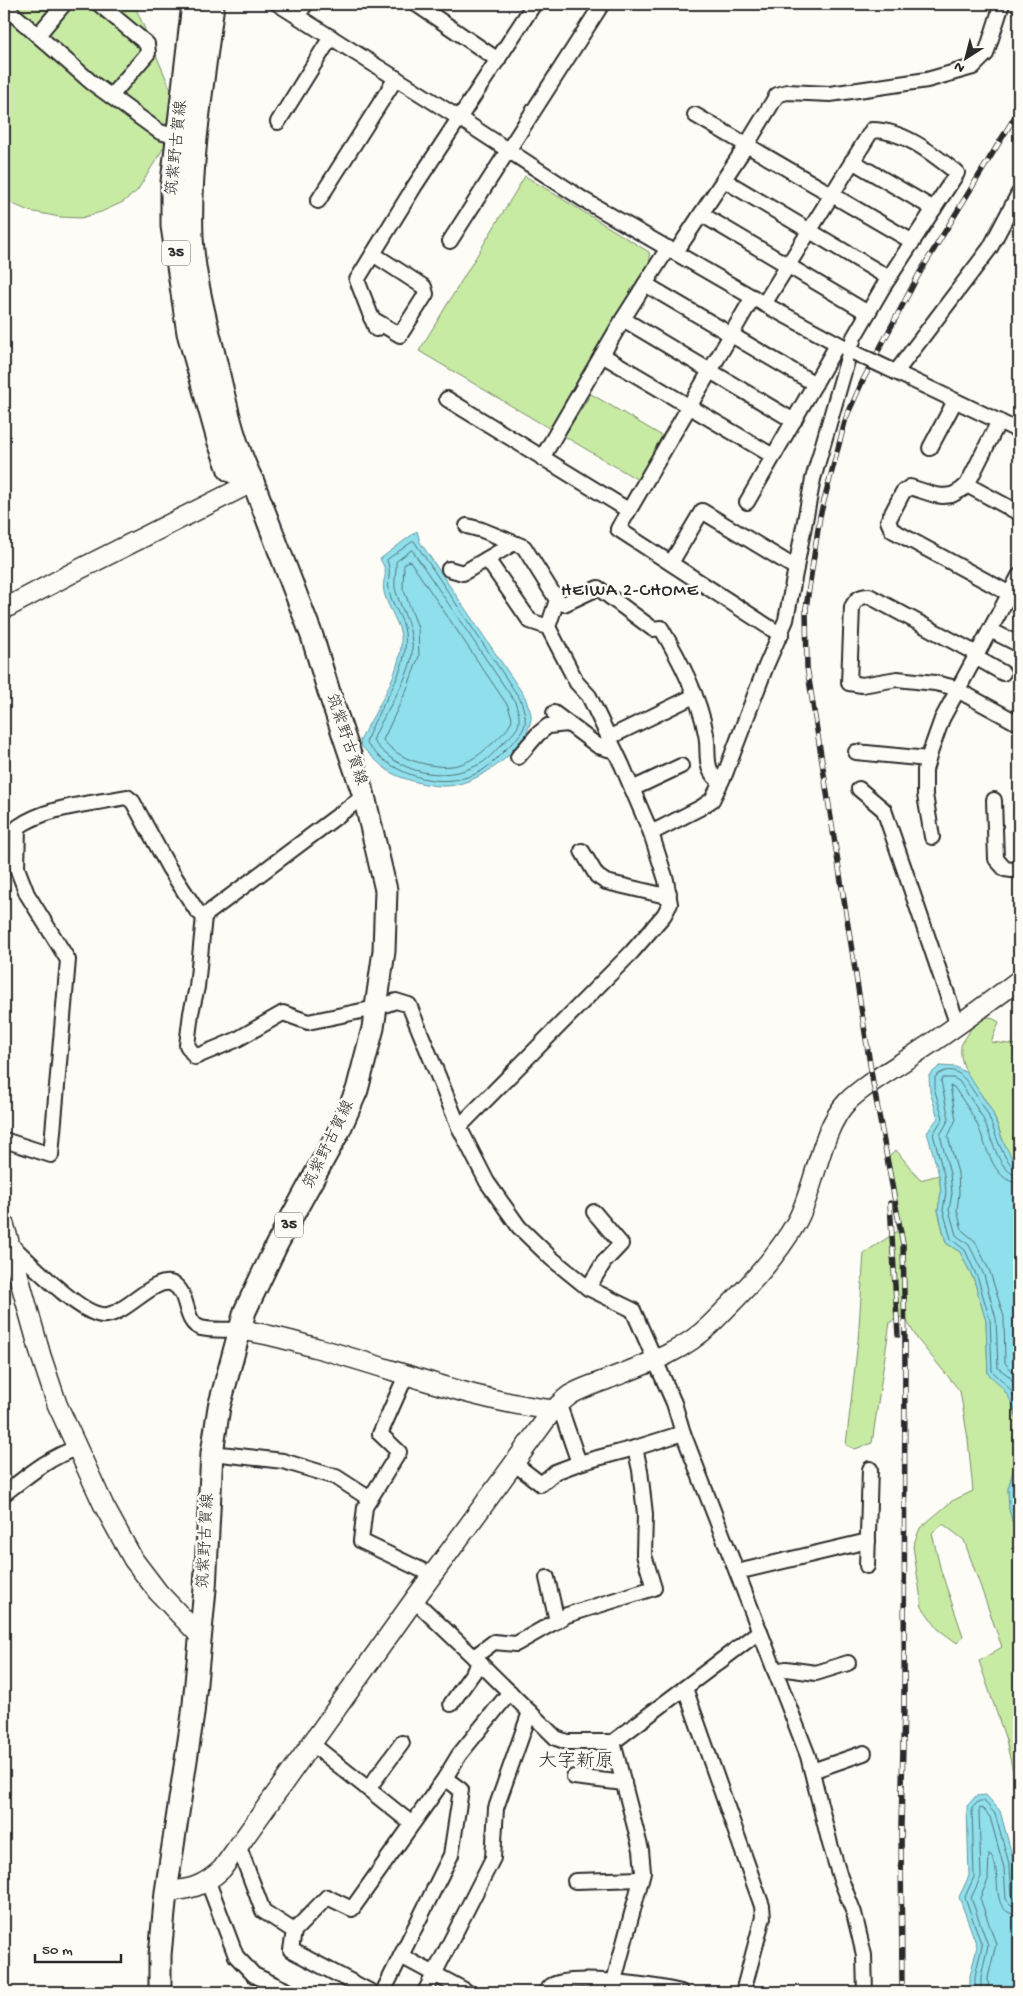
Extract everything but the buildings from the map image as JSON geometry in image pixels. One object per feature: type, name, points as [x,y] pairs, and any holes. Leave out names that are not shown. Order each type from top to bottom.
[{"type":"main road","name":"筑紫野古賀線","points":[[193,4],[172,182],[172,226],[188,333],[218,440],[230,470],[253,482]]},
{"type":"main road","name":"筑紫野古賀線","points":[[160,1992],[160,1955],[166,1892],[193,1714],[205,1589],[212,1453],[219,1407],[240,1330],[257,1285],[327,1155],[357,1090],[376,1008],[384,951],[386,890],[364,796],[312,636],[253,482],[241,458],[228,412],[201,293],[192,238],[192,190],[213,4]]},
{"type":"street","points":[[38,35],[64,4]]},
{"type":"street","points":[[99,4],[147,44],[148,53],[111,96]]},
{"type":"street","points":[[278,4],[459,118],[584,200],[847,349],[1019,431]]},
{"type":"street","points":[[297,16],[306,4]]},
{"type":"street","points":[[416,4],[498,60]]},
{"type":"street","points":[[373,254],[424,287],[426,294],[400,335],[374,324],[357,280],[373,254],[459,118],[534,4]]},
{"type":"street","points":[[450,241],[506,150],[602,4]]},
{"type":"street","points":[[542,458],[645,284],[701,214],[777,95],[788,92],[830,94],[927,80],[973,66],[986,54],[1002,4]]},
{"type":"street","points":[[4,6],[91,82],[160,132],[178,137]]},
{"type":"street","points":[[278,122],[331,37]]},
{"type":"street","points":[[318,201],[396,78]]},
{"type":"street","points":[[694,116],[913,242]]},
{"type":"street","points":[[747,502],[815,384],[847,349],[889,278],[956,174],[902,135],[884,130],[872,130],[787,266],[731,335],[618,529],[781,634]]},
{"type":"street","points":[[852,162],[934,209]]},
{"type":"street","points":[[724,180],[889,278]]},
{"type":"street","points":[[892,370],[990,248],[1019,193]]},
{"type":"street","points":[[701,214],[868,313]]},
{"type":"street","points":[[645,284],[815,384]]},
{"type":"street","points":[[623,320],[794,421]]},
{"type":"street","points":[[651,833],[712,800],[742,734],[766,666],[786,620],[815,470],[847,349]]},
{"type":"street","points":[[602,355],[773,456]]},
{"type":"street","points":[[447,400],[628,510]]},
{"type":"street","points":[[930,448],[955,401]]},
{"type":"street","points":[[999,422],[967,484],[952,495],[943,496],[910,487],[903,492],[888,521],[892,530],[1010,594]]},
{"type":"street","points":[[4,609],[253,482]]},
{"type":"street","points":[[967,484],[1019,513]]},
{"type":"street","points":[[671,563],[702,511],[796,568]]},
{"type":"street","points":[[467,526],[524,547],[557,600],[564,604],[598,588],[654,630],[661,628],[679,659],[694,696],[706,735],[706,759],[709,769],[716,779],[721,782]]},
{"type":"street","points":[[449,569],[463,573],[514,543]]},
{"type":"street","points":[[459,1127],[650,934],[670,904],[669,893],[651,833],[589,696],[577,683],[548,627],[530,621],[487,559]]},
{"type":"street","points":[[932,837],[924,795],[925,770],[928,759],[942,719],[1019,576]]},
{"type":"street","points":[[1003,672],[869,596],[862,596],[856,600],[852,607],[849,683],[862,685],[897,678],[935,683],[952,687],[1014,721]]},
{"type":"street","points":[[548,627],[557,600]]},
{"type":"street","points":[[990,630],[1019,643]]},
{"type":"street","points":[[608,738],[694,696]]},
{"type":"street","points":[[554,713],[598,746],[614,751]]},
{"type":"street","points":[[518,756],[548,726],[568,724]]},
{"type":"street","points":[[856,752],[928,759]]},
{"type":"street","points":[[632,789],[681,766]]},
{"type":"street","points":[[859,789],[884,810],[958,1026]]},
{"type":"street","points":[[364,796],[204,916],[197,986],[187,1045],[195,1058],[236,1040],[283,1013],[308,1022],[376,1008],[396,1001],[409,1004],[459,1127],[487,1182],[519,1227],[551,1258],[588,1288],[632,1310],[674,1403],[683,1433],[808,1756],[830,1844],[854,1913],[864,1955],[865,1992]]},
{"type":"street","points":[[4,1140],[51,1155],[68,960],[27,894],[17,868],[18,827],[51,812],[126,797],[133,802],[174,875],[197,911],[204,916]]},
{"type":"street","points":[[994,800],[996,859],[1005,869],[1019,872]]},
{"type":"street","points":[[582,851],[597,876],[606,882],[662,895],[669,893]]},
{"type":"street","points":[[166,1892],[185,1890],[208,1882],[222,1869],[432,1575],[556,1408],[570,1395],[656,1361],[696,1337],[709,1326],[773,1256],[796,1222],[827,1137],[847,1102],[958,1026],[1019,980]]},
{"type":"street","points":[[588,1288],[604,1262],[621,1244],[594,1212]]},
{"type":"street","points":[[4,1224],[57,1404],[104,1506],[133,1559],[158,1592],[200,1636]]},
{"type":"street","points":[[9,1243],[81,1307],[102,1316],[115,1313],[162,1283],[173,1284],[181,1292],[193,1322],[200,1328],[259,1332],[407,1373],[477,1395],[532,1408],[556,1408]]},
{"type":"street","points":[[407,1373],[380,1434],[399,1452],[365,1507],[361,1541],[432,1575]]},
{"type":"street","points":[[556,1408],[579,1463]]},
{"type":"street","points":[[515,1464],[541,1484],[554,1472],[579,1463],[683,1433]]},
{"type":"street","points":[[4,1494],[64,1452],[77,1448]]},
{"type":"street","points":[[452,1704],[477,1660],[494,1642],[516,1644],[567,1614],[654,1588],[644,1555],[645,1514],[636,1448]]},
{"type":"street","points":[[212,1453],[283,1461],[336,1477],[370,1499]]},
{"type":"street","points":[[867,1566],[870,1469]]},
{"type":"street","points":[[737,1572],[868,1541]]},
{"type":"street","points":[[547,1578],[557,1621]]},
{"type":"street","points":[[414,1600],[556,1738],[567,1742],[613,1742],[760,1631]]},
{"type":"street","points":[[775,1671],[786,1669],[816,1673],[848,1663]]},
{"type":"street","points":[[685,1688],[762,1906],[762,1917],[743,1992]]},
{"type":"street","points":[[371,1992],[291,1950],[294,1931],[327,1897],[352,1909],[445,1778],[459,1755],[510,1692]]},
{"type":"street","points":[[426,1992],[493,1858],[496,1808],[530,1712]]},
{"type":"street","points":[[613,1742],[641,1850],[643,1872],[614,1981]]},
{"type":"street","points":[[368,1789],[402,1743]]},
{"type":"street","points":[[312,1744],[412,1824]]},
{"type":"street","points":[[812,1771],[864,1753]]},
{"type":"street","points":[[574,1777],[624,1783]]},
{"type":"street","points":[[383,1992],[451,1855],[461,1790],[445,1778]]},
{"type":"street","points":[[240,1850],[263,1911],[294,1931]]},
{"type":"street","points":[[575,1881],[641,1879]]},
{"type":"street","points":[[208,1882],[236,1956],[254,1975],[290,1992]]},
{"type":"street","points":[[401,1956],[466,1991]]},
{"type":"street","points":[[546,1992],[552,1986],[565,1982],[594,1986],[614,1981],[662,1991],[681,1992]]},
{"type":"green space","points":[[4,4],[134,4],[175,99],[177,126],[137,191],[123,202],[101,212],[81,218],[60,217],[29,211],[4,200]]},
{"type":"green space","points":[[525,176],[649,252],[651,265],[552,430],[419,351]]},
{"type":"green space","points":[[591,394],[664,437],[638,480],[564,436]]},
{"type":"green space","points":[[990,1017],[999,1022],[991,1042],[1018,1045],[1019,1166],[1010,1156],[995,1118],[967,1073],[961,1056],[962,1044],[972,1027],[979,1020]]},
{"type":"green space","points":[[896,1150],[920,1180],[939,1175],[941,1192],[938,1211],[946,1243],[960,1252],[974,1280],[986,1321],[988,1374],[1001,1384],[1011,1399],[1019,1428],[1019,1450],[1008,1489],[1009,1509],[1019,1547],[1019,1799],[1006,1740],[979,1661],[1002,1647],[964,1540],[943,1524],[932,1533],[941,1571],[963,1636],[957,1643],[938,1629],[922,1607],[913,1546],[920,1528],[952,1501],[973,1491],[968,1439],[960,1391],[918,1340],[904,1316],[890,1322],[872,1443],[855,1449],[846,1445],[858,1341],[864,1253],[901,1229],[889,1157]]},
{"type":"water","points":[[417,531],[420,542],[525,697],[531,714],[527,731],[520,743],[509,755],[483,774],[455,785],[430,785],[395,775],[371,756],[361,746],[360,741],[395,673],[401,644],[400,631],[384,592],[385,570],[380,559]]},
{"type":"water","points":[[940,1066],[956,1067],[967,1073],[992,1111],[1003,1141],[1014,1162],[1019,1166],[1019,1439],[1015,1410],[1002,1388],[988,1374],[986,1321],[974,1280],[960,1252],[946,1243],[938,1210],[941,1192],[939,1175],[927,1132],[938,1118],[930,1092],[929,1075]]},
{"type":"water","points":[[1019,1450],[1019,1547],[1009,1509],[1008,1489]]},
{"type":"water","points":[[986,1795],[1000,1811],[1015,1866],[1019,1926],[1019,1992],[970,1992],[970,1976],[977,1946],[959,1897],[969,1876],[967,1806],[976,1796]]},
{"type":"railway","points":[[902,1992],[901,1825],[904,1707],[905,1341],[903,1244],[873,1083],[807,667],[806,608],[820,516],[846,418],[863,380],[919,274],[1019,110]]},
{"type":"railway","points":[[890,1203],[898,1335]]},
{"type":"district","name":"HEIWA 2-CHOME","points":[[630,591]]},
{"type":"district","name":"大字新原","points":[[576,1762]]}]
